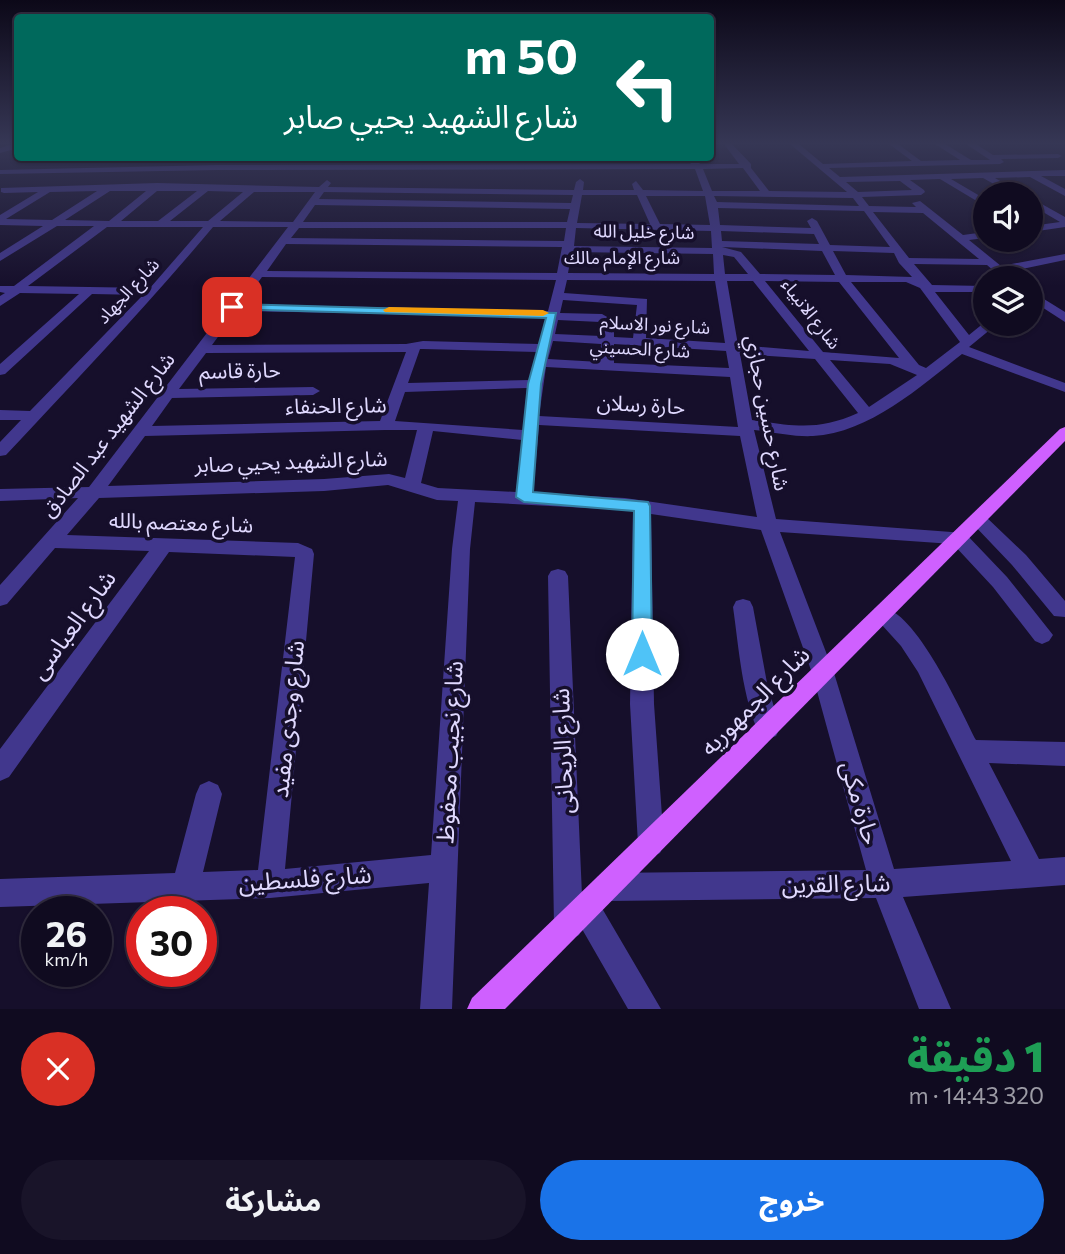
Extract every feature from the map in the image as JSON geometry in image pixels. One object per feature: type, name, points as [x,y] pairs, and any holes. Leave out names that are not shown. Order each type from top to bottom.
[{"type":"main road","name":"شارع الجمهوريه","points":[[483,1009],[1064,434]]},
{"type":"street","points":[[0,221],[47,191]]},
{"type":"street","points":[[3,254],[104,191]]},
{"type":"street","points":[[0,302],[149,191]]},
{"type":"street","points":[[160,225],[199,191]]},
{"type":"street","name":"شارع الجهاد","points":[[0,451],[153,292],[210,225],[250,191]]},
{"type":"street","name":"شارع الشهيد عبد الصادق","points":[[0,598],[94,492],[321,191]]},
{"type":"street","points":[[488,191],[578,199]]},
{"type":"street","points":[[524,497],[534,384],[570,246],[578,191]]},
{"type":"street","name":"شارع حسين حجازي","points":[[707,191],[717,227],[720,276],[746,428],[768,525],[823,673]]},
{"type":"street","points":[[851,191],[868,210],[963,345],[1065,388]]},
{"type":"street","points":[[711,199],[766,193],[856,195],[922,191]]},
{"type":"street","points":[[642,193],[656,226]]},
{"type":"street","points":[[313,202],[578,199],[642,193],[806,209],[924,210]]},
{"type":"street","points":[[906,194],[994,266]]},
{"type":"street","points":[[1043,202],[1065,201]]},
{"type":"street","points":[[806,209],[842,278],[920,371]]},
{"type":"street","points":[[1043,209],[1065,223]]},
{"type":"street","points":[[0,221],[160,225],[656,226],[818,231]]},
{"type":"street","points":[[1043,227],[1065,223]]},
{"type":"street","points":[[959,239],[973,237]]},
{"type":"street","name":"شارع خليل الله","points":[[283,241],[895,250]]},
{"type":"street","name":"شارع الانبياء","points":[[718,248],[737,254],[758,276],[866,413]]},
{"type":"street","points":[[1019,266],[1065,257]]},
{"type":"street","points":[[903,261],[989,262]]},
{"type":"street","name":"شارع الإمام مالك","points":[[257,274],[907,279],[931,288],[973,289]]},
{"type":"street","points":[[0,289],[153,292]]},
{"type":"street","points":[[0,371],[89,291]]},
{"type":"street","points":[[558,296],[643,302],[639,342]]},
{"type":"street","points":[[1043,303],[1065,318]]},
{"type":"street","points":[[232,307],[552,315],[605,319],[608,321],[609,340],[607,366]]},
{"type":"street","name":"حارة رسلان","points":[[532,428],[746,428],[819,431],[833,428],[887,402],[920,371],[975,336]]},
{"type":"street","name":"شارع نور الاسلام","points":[[201,349],[415,346],[543,349],[609,340],[892,360],[920,371]]},
{"type":"street","points":[[386,426],[415,346]]},
{"type":"street","name":"شارع الحسيني","points":[[543,349],[607,366],[738,373]]},
{"type":"street","points":[[401,388],[534,384]]},
{"type":"street","name":"حارة قاسم","points":[[168,394],[313,391]]},
{"type":"street","points":[[0,415],[34,416]]},
{"type":"street","name":"شارع الحنفاء","points":[[141,431],[386,426],[532,428]]},
{"type":"street","points":[[412,485],[426,426]]},
{"type":"street","name":"شارع الشهيد يحيي صابر","points":[[0,495],[324,485],[389,479],[430,492],[467,496],[524,497],[642,506],[768,525],[958,538]]},
{"type":"street","name":"شارع نجيب محفوظ","points":[[436,1009],[461,549],[467,496]]},
{"type":"street","points":[[642,506],[642,704],[651,844]]},
{"type":"street","points":[[978,519],[1019,560],[1061,610]]},
{"type":"street","points":[[958,538],[1000,582],[1042,635]]},
{"type":"street","name":"شارع معتصم بالله","points":[[53,541],[298,550],[305,554]]},
{"type":"street","name":"شارع العباسى","points":[[0,769],[163,545]]},
{"type":"street","name":"شارع وجدى مفيد","points":[[270,884],[305,554]]},
{"type":"street","name":"شارع الريحانى","points":[[558,576],[577,917]]},
{"type":"street","points":[[743,607],[750,657],[768,728]]},
{"type":"street","points":[[882,614],[909,640],[926,665],[1031,872]]},
{"type":"street","name":"حارة مكى","points":[[823,673],[884,884],[936,1009]]},
{"type":"street","points":[[970,751],[1065,754]]},
{"type":"street","points":[[185,887],[209,794]]},
{"type":"street","name":"شارع فلسطين","points":[[0,893],[270,884],[443,868]]},
{"type":"street","name":"شارع القرين","points":[[607,887],[884,884],[1065,871]]},
{"type":"street","points":[[577,917],[645,1009]]},
{"type":"slow traffic","points":[[389,310],[543,313]]},
{"type":"route","points":[[232,307],[552,315],[534,384],[532,436],[524,497],[642,506],[642,654]]}]
